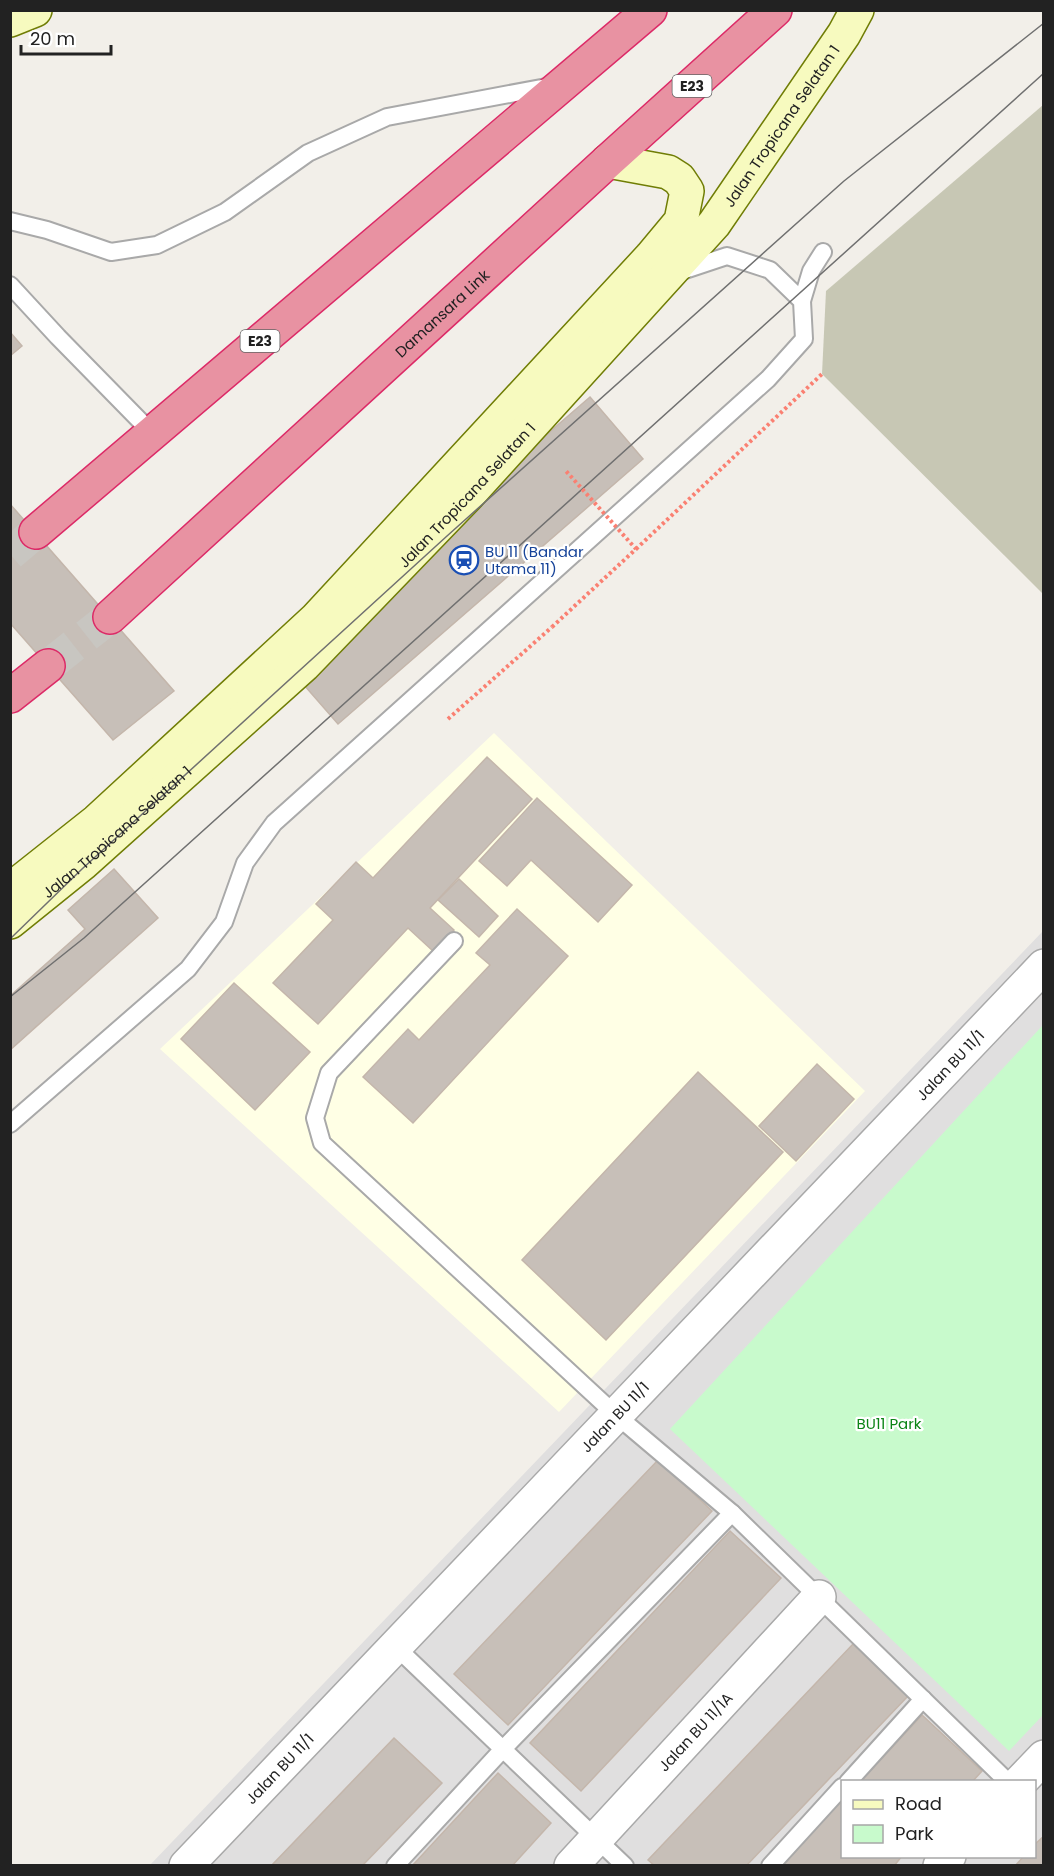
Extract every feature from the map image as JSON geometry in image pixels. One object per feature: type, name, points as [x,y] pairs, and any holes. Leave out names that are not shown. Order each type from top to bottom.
[{"type":"highway","name":"E23","points":[[36,532],[650,10]]},
{"type":"highway","name":"Damansara Link","points":[[110,617],[775,10]]},
{"type":"highway","points":[[10,696],[48,666]]},
{"type":"street","points":[[10,20],[35,10]]},
{"type":"street","name":"Jalan Tropicana Selatan 1","points":[[10,922],[82,864],[304,665],[469,494],[714,224],[844,34],[857,10]]},
{"type":"street","name":"Jalan Tropicana Selatan 1","points":[[10,890],[97,820],[316,619],[643,266],[681,221],[687,191],[679,179],[668,172],[608,161]]},
{"type":"street","name":"Jalan BU 11/1","points":[[186,1866],[1044,966]]},
{"type":"street","name":"Jalan BU 11/1A","points":[[571,1866],[819,1598]]},
{"type":"street","points":[[1022,1780],[1044,1757]]},
{"type":"lane","points":[[10,221],[47,230],[111,252],[157,245],[225,212],[308,153],[387,117],[563,84]]},
{"type":"lane","points":[[10,1124],[188,969],[224,922],[245,863],[274,823],[768,379],[804,339],[802,301],[811,271],[823,252]]},
{"type":"lane","points":[[667,276],[727,256],[770,270],[802,301]]},
{"type":"lane","points":[[10,285],[152,433]]},
{"type":"lane","points":[[454,941],[329,1073],[315,1118],[322,1143],[616,1414],[732,1513],[1006,1780]]},
{"type":"lane","points":[[395,1866],[503,1749],[732,1513]]},
{"type":"lane","points":[[394,1646],[625,1866]]},
{"type":"lane","points":[[850,1780],[923,1700]]},
{"type":"lane","points":[[770,1866],[841,1789]]},
{"type":"path","points":[[448,719],[552,627],[822,374]]},
{"type":"path","points":[[566,471],[636,549]]},
{"type":"shaded area","points":[[1043,105],[1043,594],[822,374],[826,291]]},
{"type":"shaded area","points":[[494,733],[865,1091],[559,1412],[160,1049]]},
{"type":"shaded area","points":[[1043,931],[1043,1865],[150,1865]]},
{"type":"green space","name":"BU11 Park","points":[[1043,1025],[1043,1715],[1009,1751],[670,1429]]},
{"type":"building","points":[[10,332],[22,346],[10,356]]},
{"type":"building","name":"BU 11 (Bandar Utama 11)","points":[[590,397],[643,459],[338,724],[284,662]]},
{"type":"building","points":[[10,504],[174,691],[113,740],[10,623]]},
{"type":"building","points":[[487,757],[532,799],[430,908],[454,930],[434,952],[408,928],[318,1024],[273,983],[333,920],[316,904],[356,862],[373,878]]},
{"type":"building","points":[[537,798],[632,885],[598,922],[531,860],[507,886],[479,861]]},
{"type":"building","points":[[114,869],[158,918],[10,1050],[10,996],[85,929],[68,910]]},
{"type":"building","points":[[459,879],[498,916],[479,937],[438,900]]},
{"type":"building","points":[[517,909],[568,956],[413,1123],[363,1077],[408,1029],[419,1040],[490,965],[476,953]]},
{"type":"building","points":[[234,983],[310,1052],[255,1110],[181,1039]]},
{"type":"building","points":[[817,1064],[854,1099],[796,1161],[759,1126]]},
{"type":"building","points":[[698,1072],[783,1152],[606,1340],[522,1260]]},
{"type":"building","points":[[658,1460],[712,1511],[508,1725],[454,1674]]},
{"type":"building","points":[[730,1531],[781,1578],[581,1791],[530,1743]]},
{"type":"building","points":[[853,1644],[908,1696],[746,1866],[655,1866],[648,1860]]},
{"type":"building","points":[[922,1715],[982,1771],[974,1780],[862,1780]]},
{"type":"building","points":[[394,1738],[442,1783],[362,1866],[271,1866]]},
{"type":"building","points":[[498,1773],[551,1823],[512,1866],[412,1866]]},
{"type":"building","points":[[841,1801],[841,1858],[900,1858],[894,1866],[781,1866]]},
{"type":"building","points":[[1044,1836],[1044,1866],[1015,1866],[1022,1858],[1036,1858],[1036,1843]]},
{"type":"tunnel","points":[[10,554],[36,532]]},
{"type":"tunnel","points":[[48,666],[110,617]]},
{"type":"tram line","points":[[10,939],[82,869],[447,536],[844,181],[1044,23]]},
{"type":"tram line","points":[[10,997],[84,938],[1044,73]]},
{"type":"place","name":"BU 11 (Bandar Utama 11)","points":[[464,560]]}]
